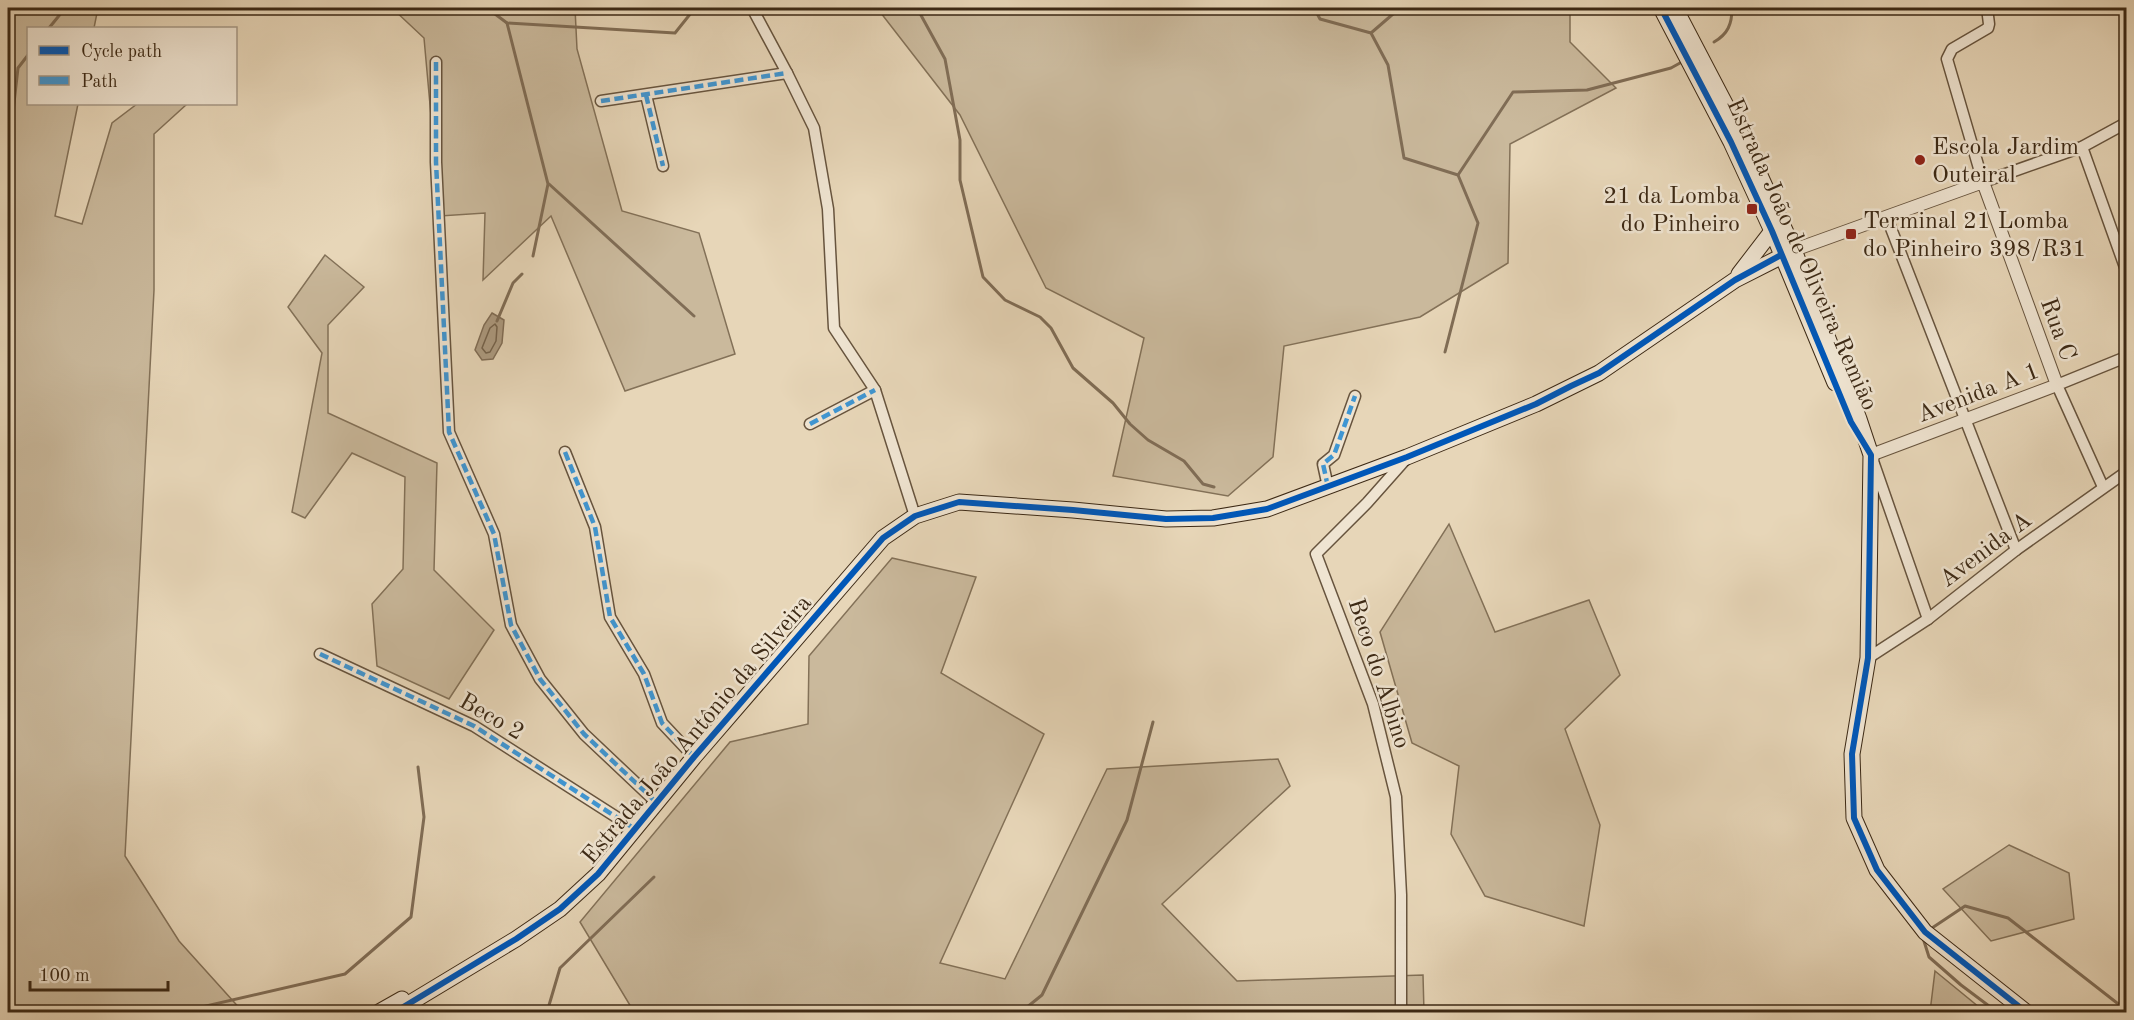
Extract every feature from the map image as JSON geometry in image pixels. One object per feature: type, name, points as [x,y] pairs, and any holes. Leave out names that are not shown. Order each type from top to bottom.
[{"type":"main road","name":"Estrada João de Oliveira Remião","points":[[1661,8],[1731,142],[1772,231],[1787,253]]},
{"type":"main road","name":"Estrada João de Oliveira Remião","points":[[1675,8],[1743,138],[1851,422],[1871,455]]},
{"type":"main road","name":"Estrada João Antônio da Silveira","points":[[1735,280],[1772,231]]},
{"type":"main road","name":"Estrada João Antônio da Silveira","points":[[395,1012],[516,939],[560,909],[598,874],[694,757],[883,538],[915,516],[959,502],[1166,519],[1213,519],[1267,508],[1328,487],[1536,404],[1599,373],[1735,280],[1787,253]]},
{"type":"main road","points":[[1871,455],[1868,658],[1852,754],[1854,818],[1877,870],[1925,932],[2026,1012]]},
{"type":"main road","name":"Estrada João Antônio da Silveira","points":[[379,1012],[478,954],[516,939]]},
{"type":"street","points":[[752,8],[814,128],[828,209],[834,328],[875,390],[915,516]]},
{"type":"street","points":[[1983,182],[1947,59],[1952,49],[1988,28],[1987,8]]},
{"type":"street","points":[[436,62],[436,162],[449,432],[494,534],[511,625],[540,679],[584,734],[656,802]]},
{"type":"street","points":[[601,101],[787,73]]},
{"type":"street","points":[[646,95],[663,166]]},
{"type":"street","points":[[1787,253],[2082,147],[2127,123]]},
{"type":"street","points":[[2082,147],[2127,270]]},
{"type":"street","name":"Rua C","points":[[1983,182],[2057,385],[2103,487]]},
{"type":"street","points":[[1887,218],[2016,550]]},
{"type":"street","name":"Avenida A 1","points":[[1871,455],[2127,357]]},
{"type":"street","points":[[810,424],[875,390]]},
{"type":"street","points":[[1328,487],[1323,465],[1334,455],[1354,396]]},
{"type":"street","points":[[566,452],[594,527],[610,617],[644,674],[662,723],[694,757]]},
{"type":"street","points":[[1871,455],[1928,619]]},
{"type":"street","name":"Beco do Albino","points":[[1401,1012],[1401,895],[1396,798],[1373,704],[1316,554],[1367,503],[1407,456]]},
{"type":"street","name":"Avenida A","points":[[1868,658],[1928,619],[2016,550],[2127,472]]},
{"type":"street","name":"Beco 2","points":[[320,654],[474,726],[635,829]]},
{"type":"shaded area","points":[[8,8],[98,8],[94,27],[27,27],[27,105],[78,105],[55,216],[82,224],[112,123],[136,105],[186,105],[154,134],[154,290],[125,856],[179,941],[243,1012],[8,1012]]},
{"type":"shaded area","points":[[392,8],[575,8],[577,49],[622,211],[699,233],[735,354],[625,391],[551,216],[483,280],[485,213],[440,216],[424,38]]},
{"type":"shaded area","points":[[877,8],[1570,8],[1570,42],[1616,88],[1510,144],[1508,263],[1420,317],[1284,346],[1273,457],[1228,496],[1113,476],[1144,338],[1046,288],[960,115]]},
{"type":"shaded area","points":[[325,255],[364,287],[328,325],[328,413],[437,463],[434,570],[494,630],[449,699],[377,666],[372,604],[403,569],[405,477],[352,453],[305,518],[292,512],[322,353],[288,307]]},
{"type":"shaded area","points":[[1449,524],[1495,632],[1589,600],[1620,675],[1565,729],[1600,825],[1584,926],[1485,896],[1451,834],[1459,766],[1412,743],[1380,632]]},
{"type":"shaded area","points":[[892,558],[976,577],[941,673],[1044,734],[940,963],[1005,979],[1107,769],[1278,759],[1290,786],[1162,904],[1237,981],[1423,975],[1424,1012],[634,1012],[580,922],[730,742],[808,724],[809,656]]},
{"type":"shaded area","points":[[2009,845],[2069,873],[2074,919],[1991,941],[1943,889]]},
{"type":"shaded area","points":[[1935,971],[1985,1012],[1930,1012]]},
{"type":"water","points":[[492,313],[504,320],[502,343],[493,359],[482,360],[475,350],[484,325]]},
{"type":"waterway","points":[[50,27],[62,12],[61,8]]},
{"type":"waterway","points":[[487,8],[507,23],[675,33],[695,8]]},
{"type":"waterway","points":[[917,8],[945,59],[960,140],[960,180],[983,277],[1005,300],[1040,317],[1051,328],[1073,368],[1113,403],[1130,424],[1148,440],[1184,461],[1203,484],[1214,487]]},
{"type":"waterway","points":[[1314,8],[1320,19],[1371,33],[1388,65],[1404,158],[1458,175],[1478,223],[1445,352]]},
{"type":"waterway","points":[[1371,33],[1400,8]]},
{"type":"waterway","points":[[1714,42],[1723,36],[1728,28],[1732,8]]},
{"type":"waterway","points":[[507,23],[548,184],[533,256]]},
{"type":"waterway","points":[[8,155],[18,68],[27,56]]},
{"type":"waterway","points":[[1458,175],[1513,92],[1587,90],[1671,68],[1680,63]]},
{"type":"waterway","points":[[549,184],[694,316]]},
{"type":"waterway","points":[[497,321],[513,283],[522,274]]},
{"type":"waterway","points":[[1021,1012],[1042,995],[1127,820],[1153,722]]},
{"type":"waterway","points":[[180,1012],[345,974],[411,917],[424,817],[418,767]]},
{"type":"waterway","points":[[547,1012],[560,968],[654,877]]},
{"type":"waterway","points":[[1929,930],[1965,906],[2008,918],[2126,1010]]},
{"type":"waterway","points":[[1923,938],[1929,957],[1997,1012]]},
{"type":"marked path","points":[[436,62],[436,162],[449,432],[494,534],[511,625],[540,679],[584,734],[656,802]]},
{"type":"marked path","points":[[601,101],[787,73]]},
{"type":"marked path","points":[[646,95],[663,166]]},
{"type":"marked path","points":[[810,424],[875,390]]},
{"type":"marked path","points":[[1328,487],[1323,464],[1334,455],[1355,396]]},
{"type":"marked path","points":[[565,452],[595,527],[610,617],[644,674],[662,723],[694,757]]},
{"type":"marked path","points":[[320,654],[474,726],[635,829]]},
{"type":"cycle path","points":[[1661,8],[1731,142],[1772,231],[1851,422],[1871,455],[1868,658],[1852,754],[1854,818],[1877,870],[1925,932],[2026,1012]]},
{"type":"cycle path","points":[[395,1012],[516,939],[560,909],[598,874],[694,757],[883,538],[915,516],[959,502],[1166,519],[1213,518],[1267,509],[1407,457],[1536,404],[1599,373],[1735,280],[1781,255]]},
{"type":"place","name":"Escola Jardim Outeiral","points":[[1920,160]]},
{"type":"place","name":"21 da Lomba do Pinheiro","points":[[1752,209]]},
{"type":"place","name":"Terminal 21 Lomba do Pinheiro 398/R31","points":[[1851,234]]}]
